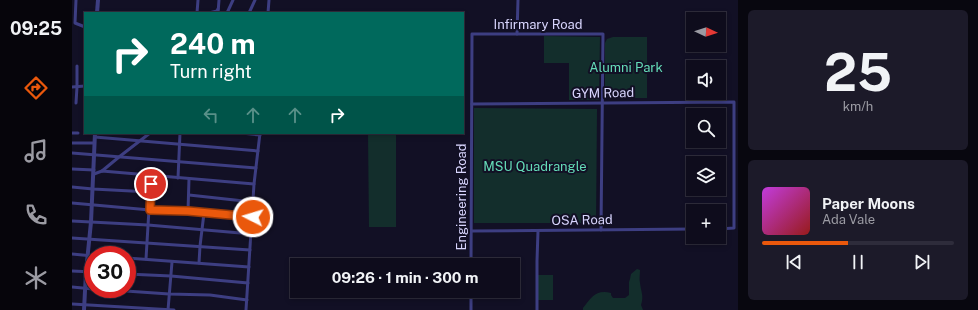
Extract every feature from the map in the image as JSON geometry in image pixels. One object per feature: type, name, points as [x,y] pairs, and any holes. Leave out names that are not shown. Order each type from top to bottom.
[{"type":"street","points":[[76,0],[75,24],[84,27]]},
{"type":"street","points":[[97,12],[98,0]]},
{"type":"street","points":[[197,12],[198,0]]},
{"type":"street","points":[[218,12],[219,0]]},
{"type":"street","points":[[227,12],[232,0]]},
{"type":"street","points":[[249,12],[255,0]]},
{"type":"street","points":[[268,12],[269,0]]},
{"type":"street","points":[[517,34],[518,0]]},
{"type":"street","points":[[213,12],[217,11],[218,8]]},
{"type":"street","name":"Infirmary Road","points":[[472,34],[603,34],[602,103]]},
{"type":"street","name":"Engineering Road","points":[[471,258],[472,34]]},
{"type":"street","points":[[76,103],[77,66]]},
{"type":"street","points":[[72,87],[84,86]]},
{"type":"street","name":"GYM Road","points":[[472,104],[734,102],[734,228],[726,229]]},
{"type":"street","points":[[601,230],[602,103]]},
{"type":"street","points":[[72,133],[78,133]]},
{"type":"street","points":[[102,171],[149,134]]},
{"type":"street","points":[[178,178],[180,134]]},
{"type":"street","points":[[246,310],[254,184],[260,134]]},
{"type":"street","points":[[90,246],[95,135],[139,142],[258,151]]},
{"type":"street","points":[[72,143],[94,143]]},
{"type":"street","points":[[72,153],[222,164],[256,168]]},
{"type":"street","points":[[72,169],[254,184]]},
{"type":"street","points":[[146,259],[151,176]]},
{"type":"street","points":[[188,211],[189,179]]},
{"type":"street","points":[[72,186],[93,189],[150,192]]},
{"type":"street","points":[[189,195],[254,202]]},
{"type":"street","points":[[72,203],[92,206],[188,211],[253,217]]},
{"type":"street","points":[[199,263],[201,230],[204,213]]},
{"type":"street","points":[[72,221],[148,225],[252,234]]},
{"type":"street","name":"OSA Road","points":[[471,231],[686,229]]},
{"type":"street","points":[[537,310],[538,231]]},
{"type":"street","points":[[72,238],[250,250]]},
{"type":"street","points":[[72,254],[84,255]]},
{"type":"street","points":[[136,258],[249,266]]},
{"type":"street","points":[[168,310],[172,262]]},
{"type":"street","points":[[72,271],[84,272]]},
{"type":"street","points":[[136,274],[248,283]]},
{"type":"street","points":[[72,287],[84,288]]},
{"type":"street","points":[[136,292],[210,295],[247,300]]},
{"type":"street","points":[[84,298],[84,310]]},
{"type":"street","points":[[470,310],[471,298]]},
{"type":"street","points":[[72,304],[174,310]]},
{"type":"green space","points":[[544,36],[600,37],[599,100],[569,100],[569,63],[544,63]]},
{"type":"green space","name":"Alumni Park","points":[[613,37],[647,37],[647,98],[609,98],[605,95],[605,43],[607,39]]},
{"type":"green space","name":"MSU Quadrangle","points":[[474,108],[597,109],[596,223],[474,223]]},
{"type":"green space","points":[[368,134],[396,134],[396,227],[369,227]]},
{"type":"green space","points":[[637,269],[640,270],[642,296],[641,305],[643,310],[583,310],[594,295],[601,292],[611,293],[613,298],[625,298],[629,295],[629,282],[631,274]]},
{"type":"green space","points":[[538,275],[553,275],[553,300],[538,300]]},
{"type":"route","points":[[151,184],[150,210],[188,211],[253,217]]}]
